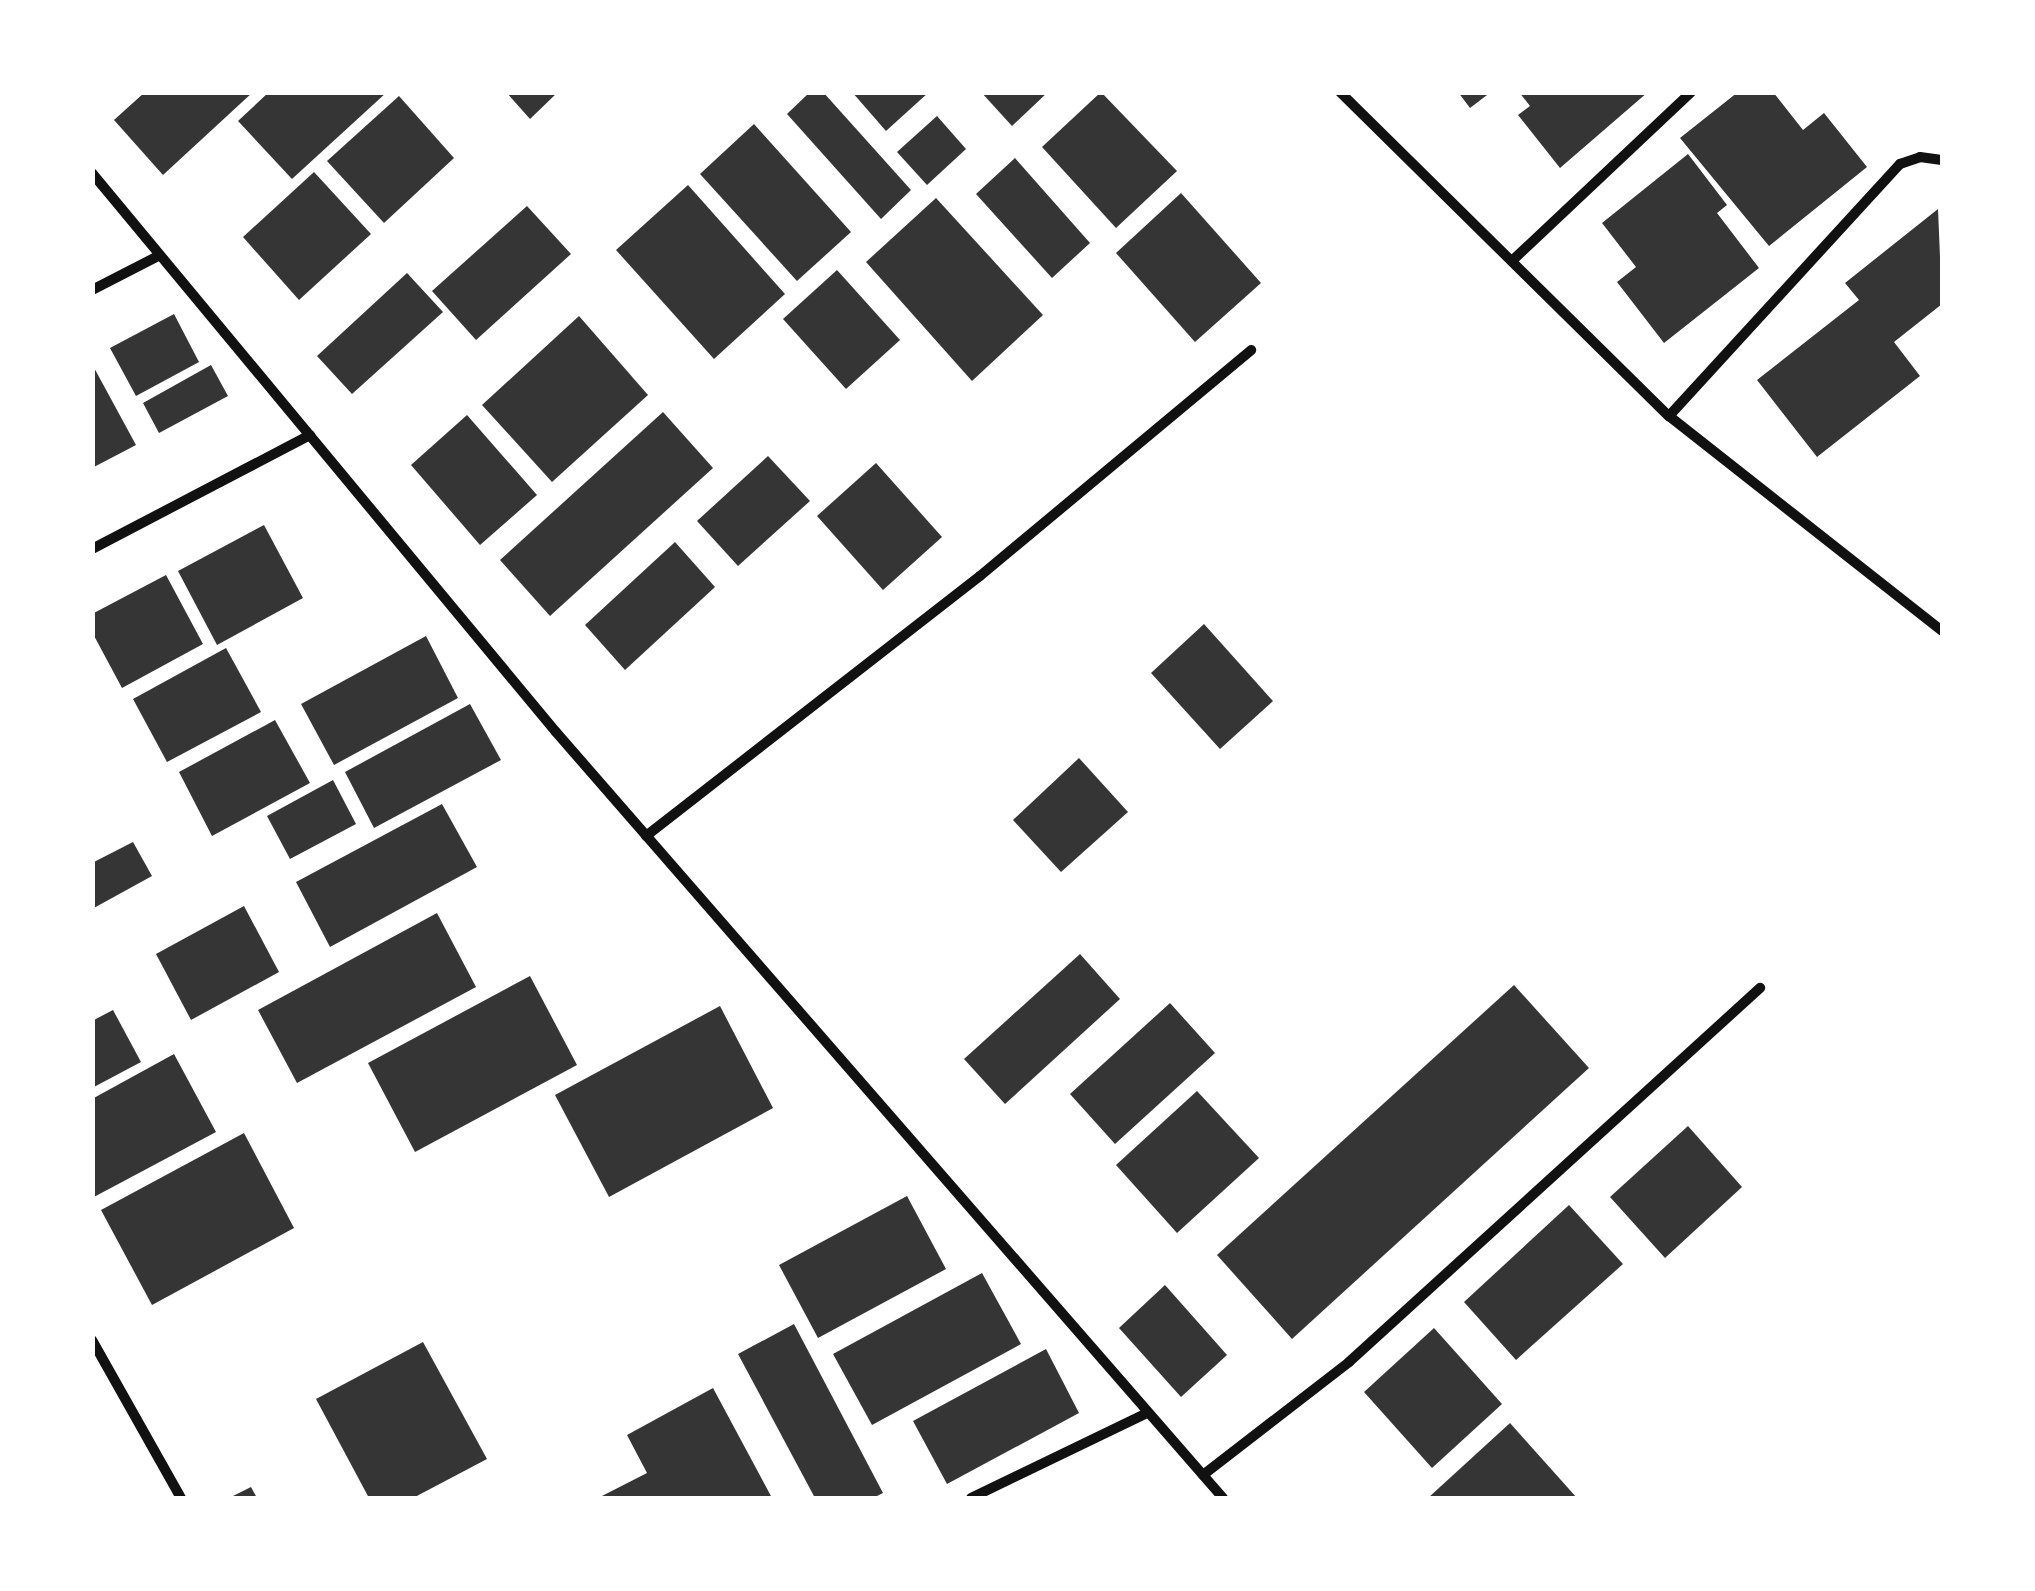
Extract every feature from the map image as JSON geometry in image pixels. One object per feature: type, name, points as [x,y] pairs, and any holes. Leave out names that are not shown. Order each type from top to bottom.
[{"type":"street","points":[[1340,92],[1514,259],[1669,416],[1942,631]]},
{"type":"street","points":[[1514,259],[1692,92]]},
{"type":"street","points":[[1669,416],[1900,164],[1920,157],[1942,160]]},
{"type":"street","points":[[92,173],[646,836],[1223,1498]]},
{"type":"street","points":[[92,290],[160,255]]},
{"type":"street","points":[[646,836],[980,576],[1251,350]]},
{"type":"street","points":[[92,549],[310,435]]},
{"type":"street","points":[[1203,1475],[1349,1362],[1760,988]]},
{"type":"street","points":[[92,1340],[181,1498]]},
{"type":"street","points":[[971,1498],[1147,1414]]},
{"type":"building","points":[[145,92],[253,92],[163,175],[114,120]]},
{"type":"building","points":[[269,92],[387,92],[292,179],[238,121]]},
{"type":"building","points":[[506,92],[558,92],[530,119]]},
{"type":"building","points":[[810,92],[823,92],[911,190],[881,219],[787,114]]},
{"type":"building","points":[[852,92],[929,92],[886,131]]},
{"type":"building","points":[[981,92],[1048,92],[1012,126]]},
{"type":"building","points":[[1101,92],[1177,171],[1116,228],[1042,147]]},
{"type":"building","points":[[1458,92],[1491,92],[1470,108]]},
{"type":"building","points":[[1519,92],[1648,92],[1560,168],[1518,115],[1530,106]]},
{"type":"building","points":[[1738,92],[1773,92],[1803,130],[1824,113],[1867,167],[1769,246],[1680,138]]},
{"type":"building","points":[[399,96],[454,158],[384,223],[327,161]]},
{"type":"building","points":[[937,116],[966,149],[927,185],[897,152]]},
{"type":"building","points":[[754,124],[851,232],[797,281],[700,174]]},
{"type":"building","points":[[1688,154],[1727,205],[1717,213],[1759,268],[1664,343],[1617,282],[1636,267],[1602,223]]},
{"type":"building","points":[[1015,158],[1090,243],[1052,278],[976,194]]},
{"type":"building","points":[[314,172],[371,234],[299,300],[243,237]]},
{"type":"building","points":[[688,185],[785,294],[714,359],[616,250]]},
{"type":"building","points":[[1181,193],[1261,283],[1195,342],[1116,253]]},
{"type":"building","points":[[936,198],[1043,315],[972,381],[866,262]]},
{"type":"building","points":[[527,206],[571,254],[476,340],[432,291]]},
{"type":"building","points":[[1938,209],[1942,304],[1894,342],[1920,376],[1817,457],[1757,380],[1859,300],[1845,283]]},
{"type":"building","points":[[837,270],[900,340],[846,389],[783,319]]},
{"type":"building","points":[[407,273],[443,312],[352,394],[317,356]]},
{"type":"building","points":[[174,314],[199,362],[136,396],[110,348]]},
{"type":"building","points":[[579,316],[648,395],[552,482],[482,405]]},
{"type":"building","points":[[92,364],[136,445],[92,468]]},
{"type":"building","points":[[211,365],[228,396],[159,433],[143,403]]},
{"type":"building","points":[[663,412],[713,468],[550,616],[500,560]]},
{"type":"building","points":[[467,415],[537,495],[480,545],[411,465]]},
{"type":"building","points":[[768,456],[810,501],[738,566],[697,521]]},
{"type":"building","points":[[876,463],[942,537],[883,590],[817,516]]},
{"type":"building","points":[[264,525],[303,598],[217,645],[178,571]]},
{"type":"building","points":[[675,542],[715,587],[625,670],[585,625]]},
{"type":"building","points":[[166,575],[203,644],[122,688],[92,632],[92,614]]},
{"type":"building","points":[[1204,624],[1273,701],[1220,749],[1151,673]]},
{"type":"building","points":[[426,636],[458,698],[334,765],[301,704]]},
{"type":"building","points":[[226,648],[261,712],[167,762],[133,699]]},
{"type":"building","points":[[470,704],[501,760],[374,828],[345,772]]},
{"type":"building","points":[[275,720],[310,783],[212,836],[179,772]]},
{"type":"building","points":[[1079,758],[1128,812],[1061,872],[1013,820]]},
{"type":"building","points":[[333,780],[356,824],[290,859],[267,816]]},
{"type":"building","points":[[442,804],[477,867],[330,947],[296,882]]},
{"type":"building","points":[[133,842],[152,876],[92,909],[92,863]]},
{"type":"building","points":[[244,906],[279,972],[191,1020],[156,954]]},
{"type":"building","points":[[437,913],[476,987],[297,1083],[258,1010]]},
{"type":"building","points":[[1080,954],[1120,999],[1005,1104],[964,1059]]},
{"type":"building","points":[[530,976],[577,1065],[415,1152],[368,1063]]},
{"type":"building","points":[[1514,985],[1589,1068],[1292,1339],[1217,1255]]},
{"type":"building","points":[[1170,1003],[1215,1053],[1115,1144],[1070,1094]]},
{"type":"building","points":[[720,1006],[773,1108],[609,1197],[555,1095]]},
{"type":"building","points":[[113,1010],[141,1062],[92,1088],[92,1021]]},
{"type":"building","points":[[174,1054],[216,1132],[92,1198],[92,1099]]},
{"type":"building","points":[[1197,1091],[1259,1158],[1177,1233],[1116,1165]]},
{"type":"building","points":[[1688,1126],[1742,1187],[1665,1258],[1610,1197]]},
{"type":"building","points":[[244,1133],[294,1228],[152,1305],[101,1210]]},
{"type":"building","points":[[907,1196],[946,1269],[818,1338],[779,1265]]},
{"type":"building","points":[[1569,1205],[1623,1264],[1516,1360],[1464,1302]]},
{"type":"building","points":[[982,1273],[1021,1344],[872,1425],[833,1354]]},
{"type":"building","points":[[1165,1285],[1227,1355],[1181,1397],[1119,1328]]},
{"type":"building","points":[[794,1324],[883,1493],[873,1498],[815,1498],[738,1354]]},
{"type":"building","points":[[1434,1328],[1502,1404],[1432,1468],[1364,1392]]},
{"type":"building","points":[[423,1342],[487,1459],[413,1498],[369,1498],[316,1399]]},
{"type":"building","points":[[1046,1349],[1079,1413],[947,1484],[913,1421]]},
{"type":"building","points":[[713,1388],[772,1498],[598,1498],[647,1473],[627,1435]]},
{"type":"building","points":[[1510,1423],[1577,1498],[1428,1498]]},
{"type":"building","points":[[251,1487],[257,1498],[229,1498]]}]
